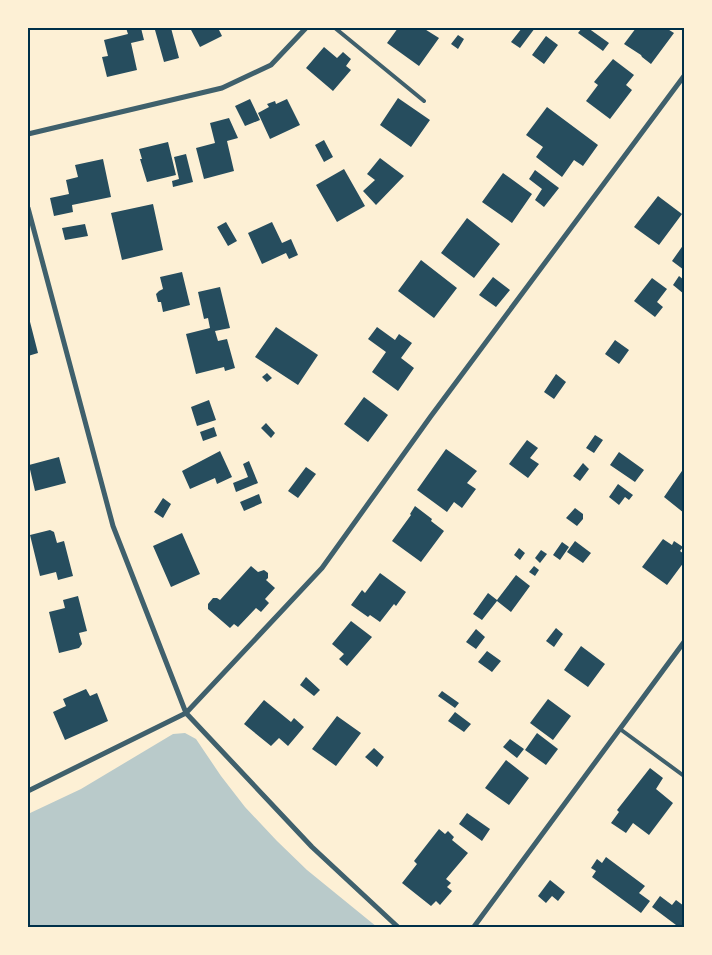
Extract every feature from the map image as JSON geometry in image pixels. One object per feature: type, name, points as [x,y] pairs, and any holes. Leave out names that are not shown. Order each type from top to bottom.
[{"type":"street","points":[[28,134],[222,88],[271,65],[306,28]]},
{"type":"street","points":[[28,791],[186,713],[322,568],[431,416],[684,76]]},
{"type":"street","points":[[28,208],[113,526],[186,713],[312,847],[399,928]]},
{"type":"street","points":[[473,928],[684,642]]},
{"type":"lane","points":[[335,28],[424,101]]},
{"type":"lane","points":[[620,729],[684,776]]},
{"type":"shaded area","points":[[185,733],[196,739],[245,807],[277,841],[307,870],[377,927],[28,927],[28,814],[81,789],[173,734]]},
{"type":"building","points":[[126,28],[141,28],[144,40],[131,43],[137,70],[107,77],[102,57],[108,56],[104,40],[128,34]]},
{"type":"building","points":[[171,28],[179,58],[164,62],[155,30]]},
{"type":"building","points":[[190,28],[218,28],[222,36],[200,47]]},
{"type":"building","points":[[398,28],[423,28],[439,38],[419,66],[387,43]]},
{"type":"building","points":[[522,28],[535,28],[520,48],[511,42]]},
{"type":"building","points":[[582,28],[588,28],[609,43],[603,51],[578,33]]},
{"type":"building","points":[[636,28],[666,28],[674,33],[651,64],[624,44]]},
{"type":"building","points":[[458,35],[464,39],[458,49],[451,44]]},
{"type":"building","points":[[546,36],[558,45],[544,64],[532,55]]},
{"type":"building","points":[[324,47],[337,58],[343,52],[351,59],[346,66],[351,70],[333,91],[306,68]]},
{"type":"building","points":[[613,59],[634,75],[626,85],[632,90],[610,119],[586,101],[598,85],[594,82]]},
{"type":"building","points":[[398,98],[430,120],[411,147],[380,125]]},
{"type":"building","points":[[250,99],[260,120],[245,126],[235,106]]},
{"type":"building","points":[[287,99],[300,125],[270,139],[258,113],[269,107],[267,104],[275,101],[276,104]]},
{"type":"building","points":[[547,107],[598,145],[583,166],[574,160],[562,177],[536,157],[543,147],[526,135]]},
{"type":"building","points":[[229,118],[238,138],[227,141],[234,171],[204,179],[196,148],[215,143],[210,123]]},
{"type":"building","points":[[324,140],[333,157],[324,162],[315,145]]},
{"type":"building","points":[[168,142],[176,175],[147,182],[139,149]]},
{"type":"building","points":[[186,154],[193,182],[173,187],[172,181],[179,179],[174,157]]},
{"type":"building","points":[[380,158],[404,176],[376,205],[363,191],[375,180],[367,174]]},
{"type":"building","points":[[103,159],[111,197],[72,205],[73,212],[54,216],[50,198],[69,194],[66,180],[78,177],[75,165]]},
{"type":"building","points":[[344,169],[365,206],[337,222],[316,185]]},
{"type":"building","points":[[535,170],[559,188],[544,207],[535,200],[542,189],[529,179]]},
{"type":"building","points":[[503,173],[532,194],[512,223],[482,202]]},
{"type":"building","points":[[658,196],[682,214],[659,245],[634,227]]},
{"type":"building","points":[[153,204],[163,250],[122,260],[111,213]]},
{"type":"building","points":[[467,218],[500,244],[474,278],[441,253]]},
{"type":"building","points":[[226,222],[237,241],[228,246],[217,227]]},
{"type":"building","points":[[272,222],[282,243],[291,239],[298,255],[289,259],[286,253],[262,264],[248,233]]},
{"type":"building","points":[[85,224],[88,236],[65,240],[62,228]]},
{"type":"building","points":[[684,244],[684,270],[672,261]]},
{"type":"building","points":[[421,260],[457,288],[434,318],[398,291]]},
{"type":"building","points":[[182,272],[190,305],[163,312],[161,302],[158,302],[156,294],[163,289],[160,277]]},
{"type":"building","points":[[679,276],[684,280],[684,294],[673,285]]},
{"type":"building","points":[[493,277],[510,290],[496,307],[479,295]]},
{"type":"building","points":[[652,278],[667,289],[657,302],[663,307],[655,317],[634,301]]},
{"type":"building","points":[[220,287],[230,328],[215,331],[218,341],[227,339],[235,368],[225,371],[224,367],[196,374],[186,334],[210,328],[208,318],[204,319],[198,292]]},
{"type":"building","points":[[28,314],[38,353],[28,356]]},
{"type":"building","points":[[276,327],[318,355],[298,385],[255,357]]},
{"type":"building","points":[[377,327],[395,340],[399,334],[412,343],[401,358],[414,368],[398,391],[372,372],[386,352],[368,339]]},
{"type":"building","points":[[615,340],[629,350],[619,364],[605,354]]},
{"type":"building","points":[[267,373],[272,378],[267,382],[262,377]]},
{"type":"building","points":[[556,374],[566,382],[554,399],[544,392]]},
{"type":"building","points":[[364,397],[388,415],[368,442],[344,424]]},
{"type":"building","points":[[209,400],[216,420],[197,426],[191,407]]},
{"type":"building","points":[[266,423],[275,433],[271,438],[261,428]]},
{"type":"building","points":[[214,427],[217,436],[203,441],[200,432]]},
{"type":"building","points":[[595,435],[603,440],[594,453],[586,448]]},
{"type":"building","points":[[527,440],[538,448],[530,458],[539,464],[528,478],[509,464]]},
{"type":"building","points":[[446,449],[477,471],[467,483],[476,489],[462,508],[454,502],[447,512],[417,490]]},
{"type":"building","points":[[220,451],[232,477],[217,484],[215,478],[190,489],[182,471]]},
{"type":"building","points":[[619,452],[644,470],[635,482],[610,465]]},
{"type":"building","points":[[59,457],[66,483],[35,491],[29,465]]},
{"type":"building","points":[[249,461],[258,483],[236,492],[233,483],[248,477],[243,464]]},
{"type":"building","points":[[583,463],[589,469],[580,481],[573,476]]},
{"type":"building","points":[[306,467],[316,474],[298,498],[288,491]]},
{"type":"building","points":[[684,468],[684,513],[664,497]]},
{"type":"building","points":[[618,484],[633,495],[629,500],[625,497],[619,505],[609,497]]},
{"type":"building","points":[[259,494],[262,503],[244,511],[240,502]]},
{"type":"building","points":[[163,498],[171,504],[163,518],[154,512]]},
{"type":"building","points":[[415,506],[444,531],[421,562],[392,541],[411,515]]},
{"type":"building","points":[[575,508],[583,514],[583,519],[577,526],[566,518]]},
{"type":"building","points":[[50,530],[54,532],[57,543],[64,541],[73,576],[58,580],[56,572],[40,576],[30,535]]},
{"type":"building","points":[[182,533],[200,574],[171,587],[153,546]]},
{"type":"building","points":[[663,539],[672,545],[674,541],[683,547],[680,551],[684,554],[684,562],[667,585],[642,567]]},
{"type":"building","points":[[575,541],[591,553],[583,563],[567,552]]},
{"type":"building","points":[[562,542],[569,547],[560,560],[553,555]]},
{"type":"building","points":[[519,548],[525,553],[520,560],[514,555]]},
{"type":"building","points":[[541,550],[547,554],[540,563],[535,558]]},
{"type":"building","points":[[251,566],[258,572],[264,570],[268,573],[266,580],[275,588],[265,599],[269,603],[261,612],[256,608],[238,627],[234,624],[230,628],[208,609],[208,604],[213,598],[220,600]]},
{"type":"building","points":[[534,566],[539,570],[535,576],[529,572]]},
{"type":"building","points":[[380,573],[406,592],[396,606],[394,604],[380,622],[370,615],[368,617],[351,605],[362,590],[365,593]]},
{"type":"building","points":[[516,575],[530,586],[511,612],[497,601],[482,620],[473,614],[488,593],[497,600]]},
{"type":"building","points":[[78,596],[87,631],[79,633],[82,644],[79,648],[59,653],[49,612],[65,608],[63,600]]},
{"type":"building","points":[[351,621],[372,637],[347,666],[339,659],[344,654],[332,644]]},
{"type":"building","points":[[556,628],[563,634],[554,647],[546,641]]},
{"type":"building","points":[[476,629],[485,637],[476,649],[466,642]]},
{"type":"building","points":[[581,646],[605,664],[588,687],[564,670]]},
{"type":"building","points":[[487,651],[501,661],[492,672],[478,662]]},
{"type":"building","points":[[306,677],[320,690],[314,696],[300,685]]},
{"type":"building","points":[[86,689],[90,696],[97,693],[108,721],[65,740],[53,712],[66,706],[63,699]]},
{"type":"building","points":[[442,691],[459,703],[455,708],[438,696]]},
{"type":"building","points":[[548,699],[571,716],[553,740],[530,723]]},
{"type":"building","points":[[264,700],[291,722],[294,718],[304,727],[288,746],[279,738],[271,746],[244,724]]},
{"type":"building","points":[[455,712],[471,724],[464,732],[448,721]]},
{"type":"building","points":[[337,716],[361,733],[336,766],[312,749]]},
{"type":"building","points":[[537,733],[558,749],[546,765],[525,750]]},
{"type":"building","points":[[510,739],[524,749],[517,758],[503,747]]},
{"type":"building","points":[[374,748],[384,757],[377,767],[365,757]]},
{"type":"building","points":[[506,760],[529,778],[509,805],[485,788]]},
{"type":"building","points":[[650,768],[663,778],[656,789],[673,803],[649,835],[633,823],[626,833],[611,823],[619,812],[617,810]]},
{"type":"building","points":[[467,813],[490,829],[482,841],[459,824]]},
{"type":"building","points":[[439,829],[445,834],[448,831],[454,837],[452,840],[468,853],[446,879],[451,883],[447,887],[452,891],[440,905],[436,901],[431,906],[402,883],[417,864],[414,861]]},
{"type":"building","points":[[606,857],[645,886],[639,893],[650,901],[641,913],[592,877],[596,871],[591,868],[597,859],[602,863]]},
{"type":"building","points":[[550,880],[565,892],[558,901],[552,896],[546,903],[538,896]]},
{"type":"building","points":[[660,896],[672,905],[676,900],[684,906],[682,912],[684,914],[684,928],[680,928],[652,907]]}]
